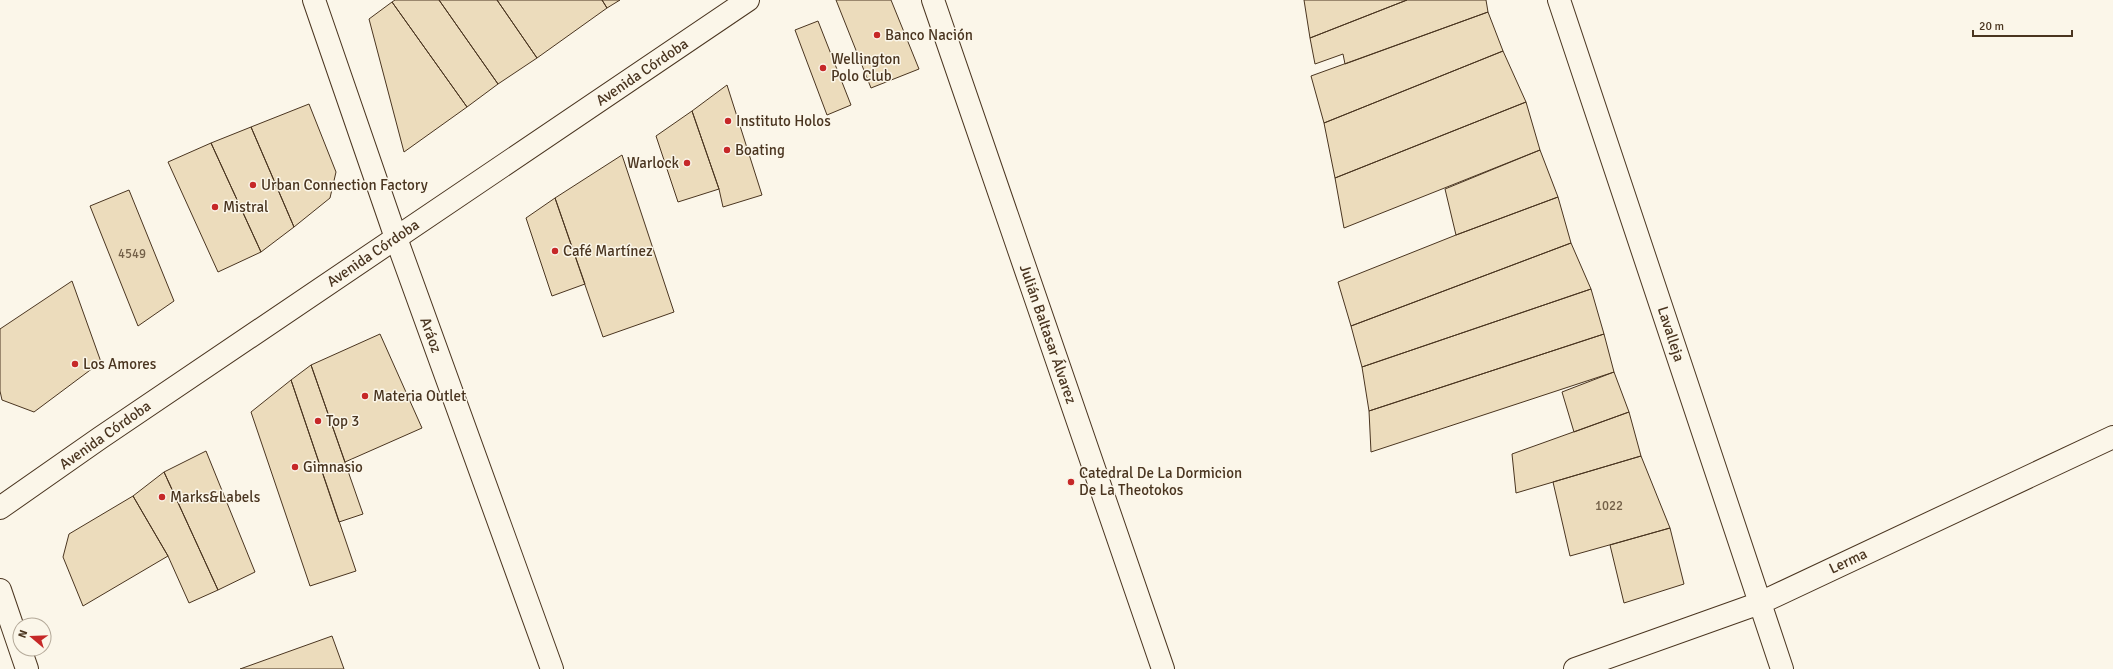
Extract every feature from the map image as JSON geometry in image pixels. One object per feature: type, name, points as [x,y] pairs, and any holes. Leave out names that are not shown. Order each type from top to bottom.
[{"type":"street","name":"Aráoz","points":[[314,0],[396,238],[552,669]]},
{"type":"street","name":"Avenida Córdoba","points":[[0,508],[100,438],[748,0]]},
{"type":"street","name":"Julián Baltasar Álvarez","points":[[934,0],[1163,669]]},
{"type":"street","name":"Lavalleja","points":[[1559,0],[1782,669]]},
{"type":"street","name":"Lerma","points":[[1575,669],[1760,603],[2113,437]]},
{"type":"street","points":[[0,590],[27,669]]},
{"type":"building","points":[[395,0],[439,0],[498,84],[467,107],[392,2]]},
{"type":"building","points":[[439,0],[497,0],[537,58],[498,84]]},
{"type":"building","points":[[497,0],[602,0],[607,8],[537,58]]},
{"type":"building","points":[[602,0],[620,0],[607,8]]},
{"type":"building","name":"Banco Nación","points":[[836,0],[891,0],[919,69],[871,88]]},
{"type":"building","points":[[1304,0],[1407,0],[1310,38]]},
{"type":"building","points":[[1407,0],[1486,0],[1488,12],[1345,64],[1343,54],[1315,64],[1310,38]]},
{"type":"building","points":[[392,2],[467,107],[404,152],[369,19]]},
{"type":"building","points":[[1488,12],[1503,51],[1324,123],[1311,76]]},
{"type":"building","name":"Wellington Polo Club","points":[[818,21],[851,105],[827,115],[795,30]]},
{"type":"building","points":[[1503,51],[1526,102],[1335,178],[1324,123]]},
{"type":"building","name":"Boating","points":[[727,85],[762,195],[723,207],[719,189],[692,111]]},
{"type":"building","points":[[1526,102],[1540,150],[1344,228],[1335,178]]},
{"type":"building","points":[[309,104],[336,172],[330,198],[294,227],[251,127]]},
{"type":"building","name":"Warlock","points":[[692,111],[719,189],[678,202],[656,136]]},
{"type":"building","name":"Urban Connection Factory","points":[[251,127],[294,227],[261,252],[211,143]]},
{"type":"building","name":"Mistral","points":[[211,143],[261,252],[218,272],[168,162]]},
{"type":"building","points":[[1540,150],[1558,197],[1456,235],[1445,189]]},
{"type":"building","points":[[622,155],[674,312],[603,337],[555,198]]},
{"type":"building","points":[[129,190],[174,301],[138,326],[90,206]]},
{"type":"building","points":[[1558,197],[1571,243],[1351,326],[1338,282],[1456,235]]},
{"type":"building","name":"Café Martínez","points":[[555,198],[585,284],[552,296],[526,218]]},
{"type":"building","points":[[1571,243],[1591,289],[1362,367],[1351,326]]},
{"type":"building","points":[[72,281],[101,362],[34,412],[2,400],[0,391],[0,329]]},
{"type":"building","points":[[1591,289],[1604,334],[1369,411],[1362,367]]},
{"type":"building","name":"Materia Outlet","points":[[380,334],[422,428],[345,462],[311,365]]},
{"type":"building","points":[[1604,334],[1614,372],[1371,452],[1369,411]]},
{"type":"building","name":"Top 3","points":[[311,365],[363,514],[339,522],[291,380]]},
{"type":"building","points":[[1614,372],[1629,412],[1574,432],[1562,392]]},
{"type":"building","name":"Gimnasio","points":[[291,380],[356,571],[310,586],[251,412]]},
{"type":"building","points":[[1629,412],[1641,456],[1516,493],[1512,454]]},
{"type":"building","points":[[206,451],[255,572],[218,590],[164,472]]},
{"type":"building","points":[[1641,456],[1670,528],[1570,556],[1553,482]]},
{"type":"building","points":[[164,472],[218,590],[189,603],[168,556],[133,496]]},
{"type":"building","points":[[133,496],[168,556],[83,606],[63,557],[69,534]]},
{"type":"building","points":[[1670,528],[1684,584],[1624,603],[1610,545]]},
{"type":"building","points":[[332,636],[344,669],[240,669]]},
{"type":"place","name":"Banco Nación","points":[[877,35]]},
{"type":"place","name":"Wellington Polo Club","points":[[823,68]]},
{"type":"place","name":"Instituto Holos","points":[[728,121]]},
{"type":"place","name":"Boating","points":[[727,150]]},
{"type":"place","name":"Warlock","points":[[687,163]]},
{"type":"place","name":"Urban Connection Factory","points":[[253,185]]},
{"type":"place","name":"Mistral","points":[[215,207]]},
{"type":"place","name":"Café Martínez","points":[[555,251]]},
{"type":"place","name":"Los Amores","points":[[75,364]]},
{"type":"place","name":"Materia Outlet","points":[[365,396]]},
{"type":"place","name":"Top 3","points":[[318,421]]},
{"type":"place","name":"Gimnasio","points":[[295,467]]},
{"type":"place","name":"Catedral De La Dormicion De La Theotokos","points":[[1071,482]]},
{"type":"place","name":"Marks&Labels","points":[[162,497]]}]
